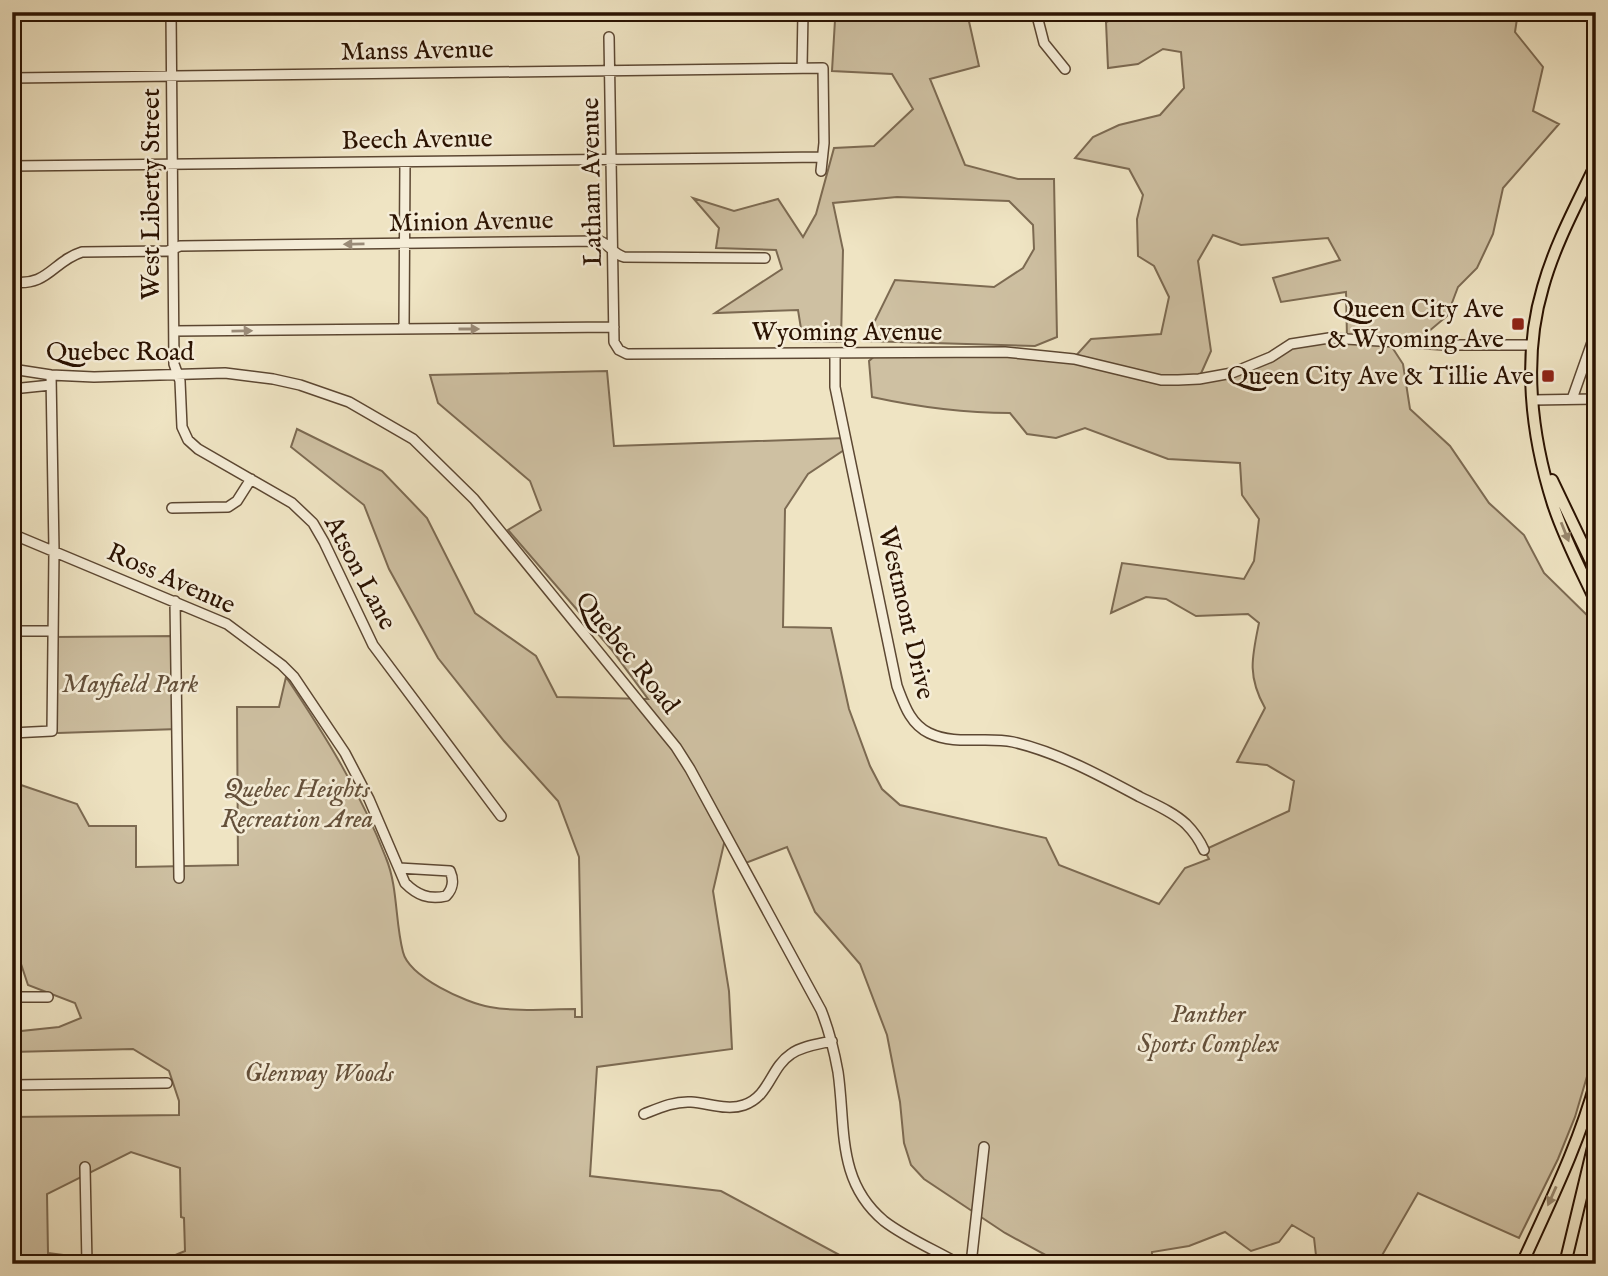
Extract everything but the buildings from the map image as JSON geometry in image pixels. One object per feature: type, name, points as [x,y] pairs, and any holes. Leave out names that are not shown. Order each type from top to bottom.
[{"type":"main road","points":[[1596,164],[1549,269],[1536,314],[1531,345],[1537,435],[1553,503],[1596,602]]},
{"type":"main road","points":[[1545,467],[1596,572]]},
{"type":"main road","points":[[1522,1264],[1586,1117],[1596,1080]]},
{"type":"main road","points":[[1565,1264],[1596,1135]]},
{"type":"street","name":"West Liberty Street","points":[[171,12],[172,248],[174,365],[177,374]]},
{"type":"street","points":[[802,68],[803,12]]},
{"type":"street","points":[[1036,12],[1044,43],[1065,69]]},
{"type":"street","name":"Latham Avenue","points":[[609,37],[614,327]]},
{"type":"street","name":"Manss Avenue","points":[[12,78],[822,68],[824,143],[821,157]]},
{"type":"street","points":[[821,157],[821,172]]},
{"type":"street","name":"Beech Avenue","points":[[12,166],[821,157]]},
{"type":"street","points":[[404,329],[405,162]]},
{"type":"street","name":"Minion Avenue","points":[[12,282],[28,283],[39,280],[71,256],[82,252],[168,251],[172,248],[600,241],[624,257],[765,258]]},
{"type":"street","points":[[174,331],[614,327]]},
{"type":"street","name":"Wyoming Avenue","points":[[614,327],[616,347],[627,354],[1005,352],[1073,359],[1161,380],[1199,379],[1232,373],[1270,357],[1291,344],[1329,338],[1452,345],[1531,345]]},
{"type":"street","points":[[1573,399],[1596,331]]},
{"type":"street","name":"Westmont Drive","points":[[835,354],[835,387],[847,448],[897,686],[909,715],[923,730],[939,737],[1012,742],[1083,768],[1177,817],[1199,840],[1204,850]]},
{"type":"street","name":"Quebec Road","points":[[12,369],[51,380]]},
{"type":"street","name":"Quebec Road","points":[[12,389],[51,380],[94,377],[177,374],[249,375],[273,379],[324,392],[368,411],[412,439],[454,477],[676,747],[812,990],[832,1041],[841,1100],[844,1153],[861,1193],[887,1223],[959,1264]]},
{"type":"street","name":"Atson Lane","points":[[177,374],[180,381],[182,427],[188,440],[198,449],[292,503],[313,523],[373,645],[501,816]]},
{"type":"street","points":[[12,733],[52,731],[54,551],[51,380]]},
{"type":"street","points":[[1533,400],[1596,399]]},
{"type":"street","points":[[172,508],[228,507],[237,501],[251,479]]},
{"type":"street","name":"Ross Avenue","points":[[12,534],[236,629],[294,677],[345,753],[369,799],[405,883],[429,898],[446,896],[452,888],[453,877],[450,871],[399,868]]},
{"type":"street","points":[[175,601],[179,878]]},
{"type":"street","points":[[12,631],[53,631]]},
{"type":"street","points":[[12,997],[48,997]]},
{"type":"street","points":[[644,1114],[678,1102],[729,1107],[745,1105],[764,1092],[778,1067],[793,1052],[832,1041]]},
{"type":"street","points":[[12,1084],[167,1083]]},
{"type":"street","points":[[971,1264],[984,1147]]},
{"type":"street","points":[[85,1167],[87,1264]]},
{"type":"green space","points":[[1129,12],[1518,12],[1515,32],[1543,67],[1533,111],[1559,124],[1503,188],[1493,234],[1477,268],[1458,287],[1447,316],[1415,343],[1388,341],[1403,364],[1410,409],[1450,446],[1489,503],[1524,535],[1544,573],[1596,624],[1596,1046],[1575,1117],[1558,1159],[1519,1238],[1418,1193],[1377,1264],[1317,1264],[1314,1238],[1292,1225],[1279,1242],[1251,1251],[1225,1232],[1189,1246],[1152,1252],[1152,1264],[1062,1264],[1005,1233],[924,1179],[911,1165],[904,1143],[900,1102],[887,1035],[860,964],[815,912],[787,847],[743,864],[726,835],[713,891],[729,991],[732,1049],[597,1067],[590,1176],[721,1191],[847,1259],[849,1264],[154,1264],[185,1251],[180,1168],[131,1152],[47,1194],[48,1253],[78,1257],[78,1264],[12,1264],[12,1117],[179,1115],[179,1101],[169,1071],[133,1049],[12,1052],[12,1032],[59,1027],[81,1018],[75,1003],[28,985],[17,952],[12,952],[12,782],[77,804],[89,826],[136,826],[136,867],[238,865],[237,707],[279,707],[286,677],[341,765],[376,834],[390,869],[400,941],[407,961],[416,971],[440,987],[480,1005],[532,1010],[575,1009],[575,1017],[582,1017],[579,857],[558,801],[504,741],[438,658],[389,569],[364,505],[291,447],[297,429],[382,471],[427,518],[475,613],[536,656],[557,697],[648,699],[611,649],[508,530],[541,510],[530,481],[438,403],[430,375],[607,371],[614,446],[846,438],[847,448],[808,474],[785,509],[783,627],[831,628],[849,709],[870,766],[882,789],[900,805],[1046,838],[1059,865],[1159,904],[1185,868],[1209,859],[1204,850],[1289,811],[1294,781],[1267,765],[1237,762],[1265,708],[1253,676],[1254,646],[1259,623],[1248,614],[1196,616],[1166,599],[1146,597],[1111,613],[1122,563],[1244,579],[1254,561],[1259,519],[1242,495],[1240,463],[1168,459],[1085,428],[1056,438],[1027,434],[1010,413],[941,409],[872,397],[869,361],[878,353],[1005,352],[1073,359],[1091,339],[1161,334],[1169,297],[1154,266],[1138,256],[1137,219],[1143,195],[1129,169],[1075,158],[1093,137],[1119,125],[1160,115],[1184,88],[1181,52],[1163,49],[1138,64],[1108,68],[1106,22]],"holes":[[[1213,235],[1241,245],[1328,238],[1340,260],[1273,278],[1281,302],[1346,292],[1347,338],[1284,348],[1216,377],[1199,378],[1211,351],[1198,261]]]},
{"type":"green space","points":[[968,17],[979,66],[930,79],[965,165],[1018,179],[1054,179],[1057,337],[1035,346],[865,341],[895,280],[994,287],[1023,268],[1034,249],[1033,225],[1009,201],[897,197],[833,203],[843,250],[841,342],[803,341],[798,310],[715,313],[782,269],[776,250],[716,248],[719,228],[693,198],[734,211],[778,199],[803,237],[816,214],[834,148],[874,146],[913,109],[892,74],[832,71],[835,20]]},
{"type":"green space","name":"Mayfield Park","points":[[176,636],[178,729],[52,731],[53,637]]},
{"type":"place","name":"Queen City Ave & Wyoming Ave","points":[[1518,324]]},
{"type":"place","name":"Queen City Ave & Tillie Ave","points":[[1548,376]]},
{"type":"park label","name":"Quebec Heights Recreation Area","points":[[297,804]]},
{"type":"park label","name":"Panther Sports Complex","points":[[1208,1029]]},
{"type":"park label","name":"Glenway Woods","points":[[319,1073]]}]
